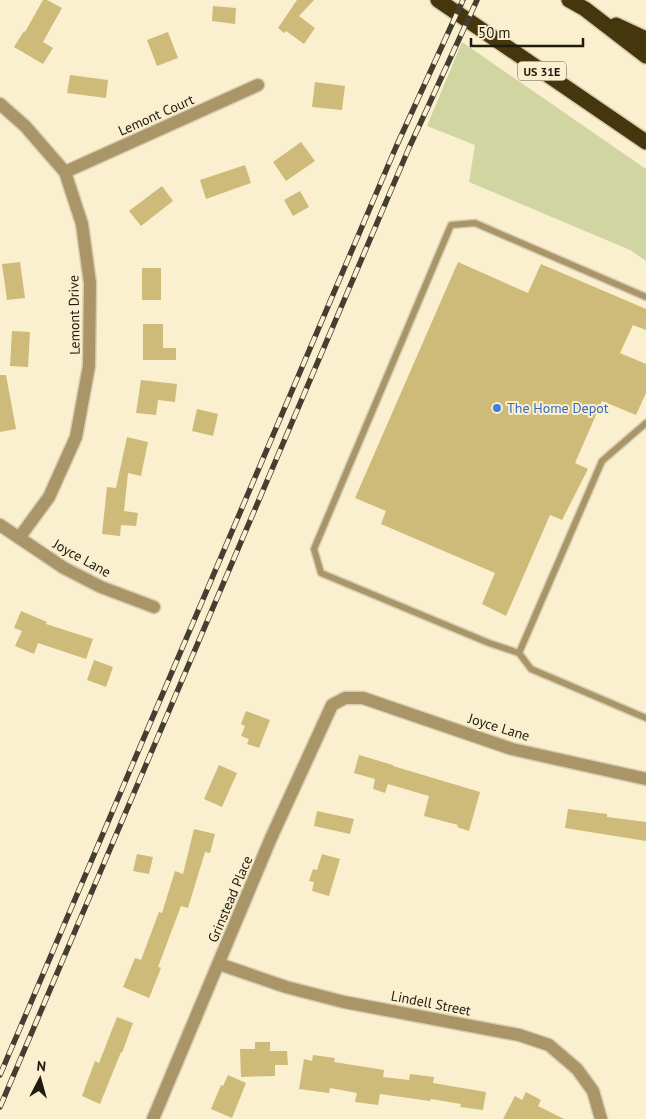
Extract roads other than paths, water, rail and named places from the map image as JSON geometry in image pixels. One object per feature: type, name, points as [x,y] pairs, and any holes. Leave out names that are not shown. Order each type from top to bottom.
[{"type":"highway","name":"US 31E","points":[[438,0],[646,142]]},
{"type":"highway","points":[[569,0],[646,56]]},
{"type":"highway","points":[[585,10],[646,40]]},
{"type":"street","name":"Lemont Court","points":[[65,172],[258,85]]},
{"type":"street","name":"Lemont Drive","points":[[0,104],[25,126],[65,172],[82,224],[90,283],[89,366],[76,437],[49,497],[19,538]]},
{"type":"street","name":"Joyce Lane","points":[[0,525],[64,568],[101,587],[154,607]]},
{"type":"street","name":"Joyce Lane","points":[[345,698],[362,698],[512,749],[646,779]]},
{"type":"street","name":"Grinstead Place","points":[[153,1119],[271,838],[332,705],[345,698]]},
{"type":"street","name":"Lindell Street","points":[[219,964],[286,987],[344,1002],[518,1035],[549,1045],[577,1069],[593,1091],[601,1119]]},
{"type":"lane","points":[[646,297],[475,223],[451,224],[314,548],[320,573],[489,643],[519,653],[531,669],[646,718]]},
{"type":"lane","points":[[519,653],[602,461],[646,423]]},
{"type":"railway","points":[[0,1075],[396,147],[463,0]]},
{"type":"railway","points":[[0,1107],[409,148],[477,0]]},
{"type":"place","name":"The Home Depot","points":[[497,408]]}]
